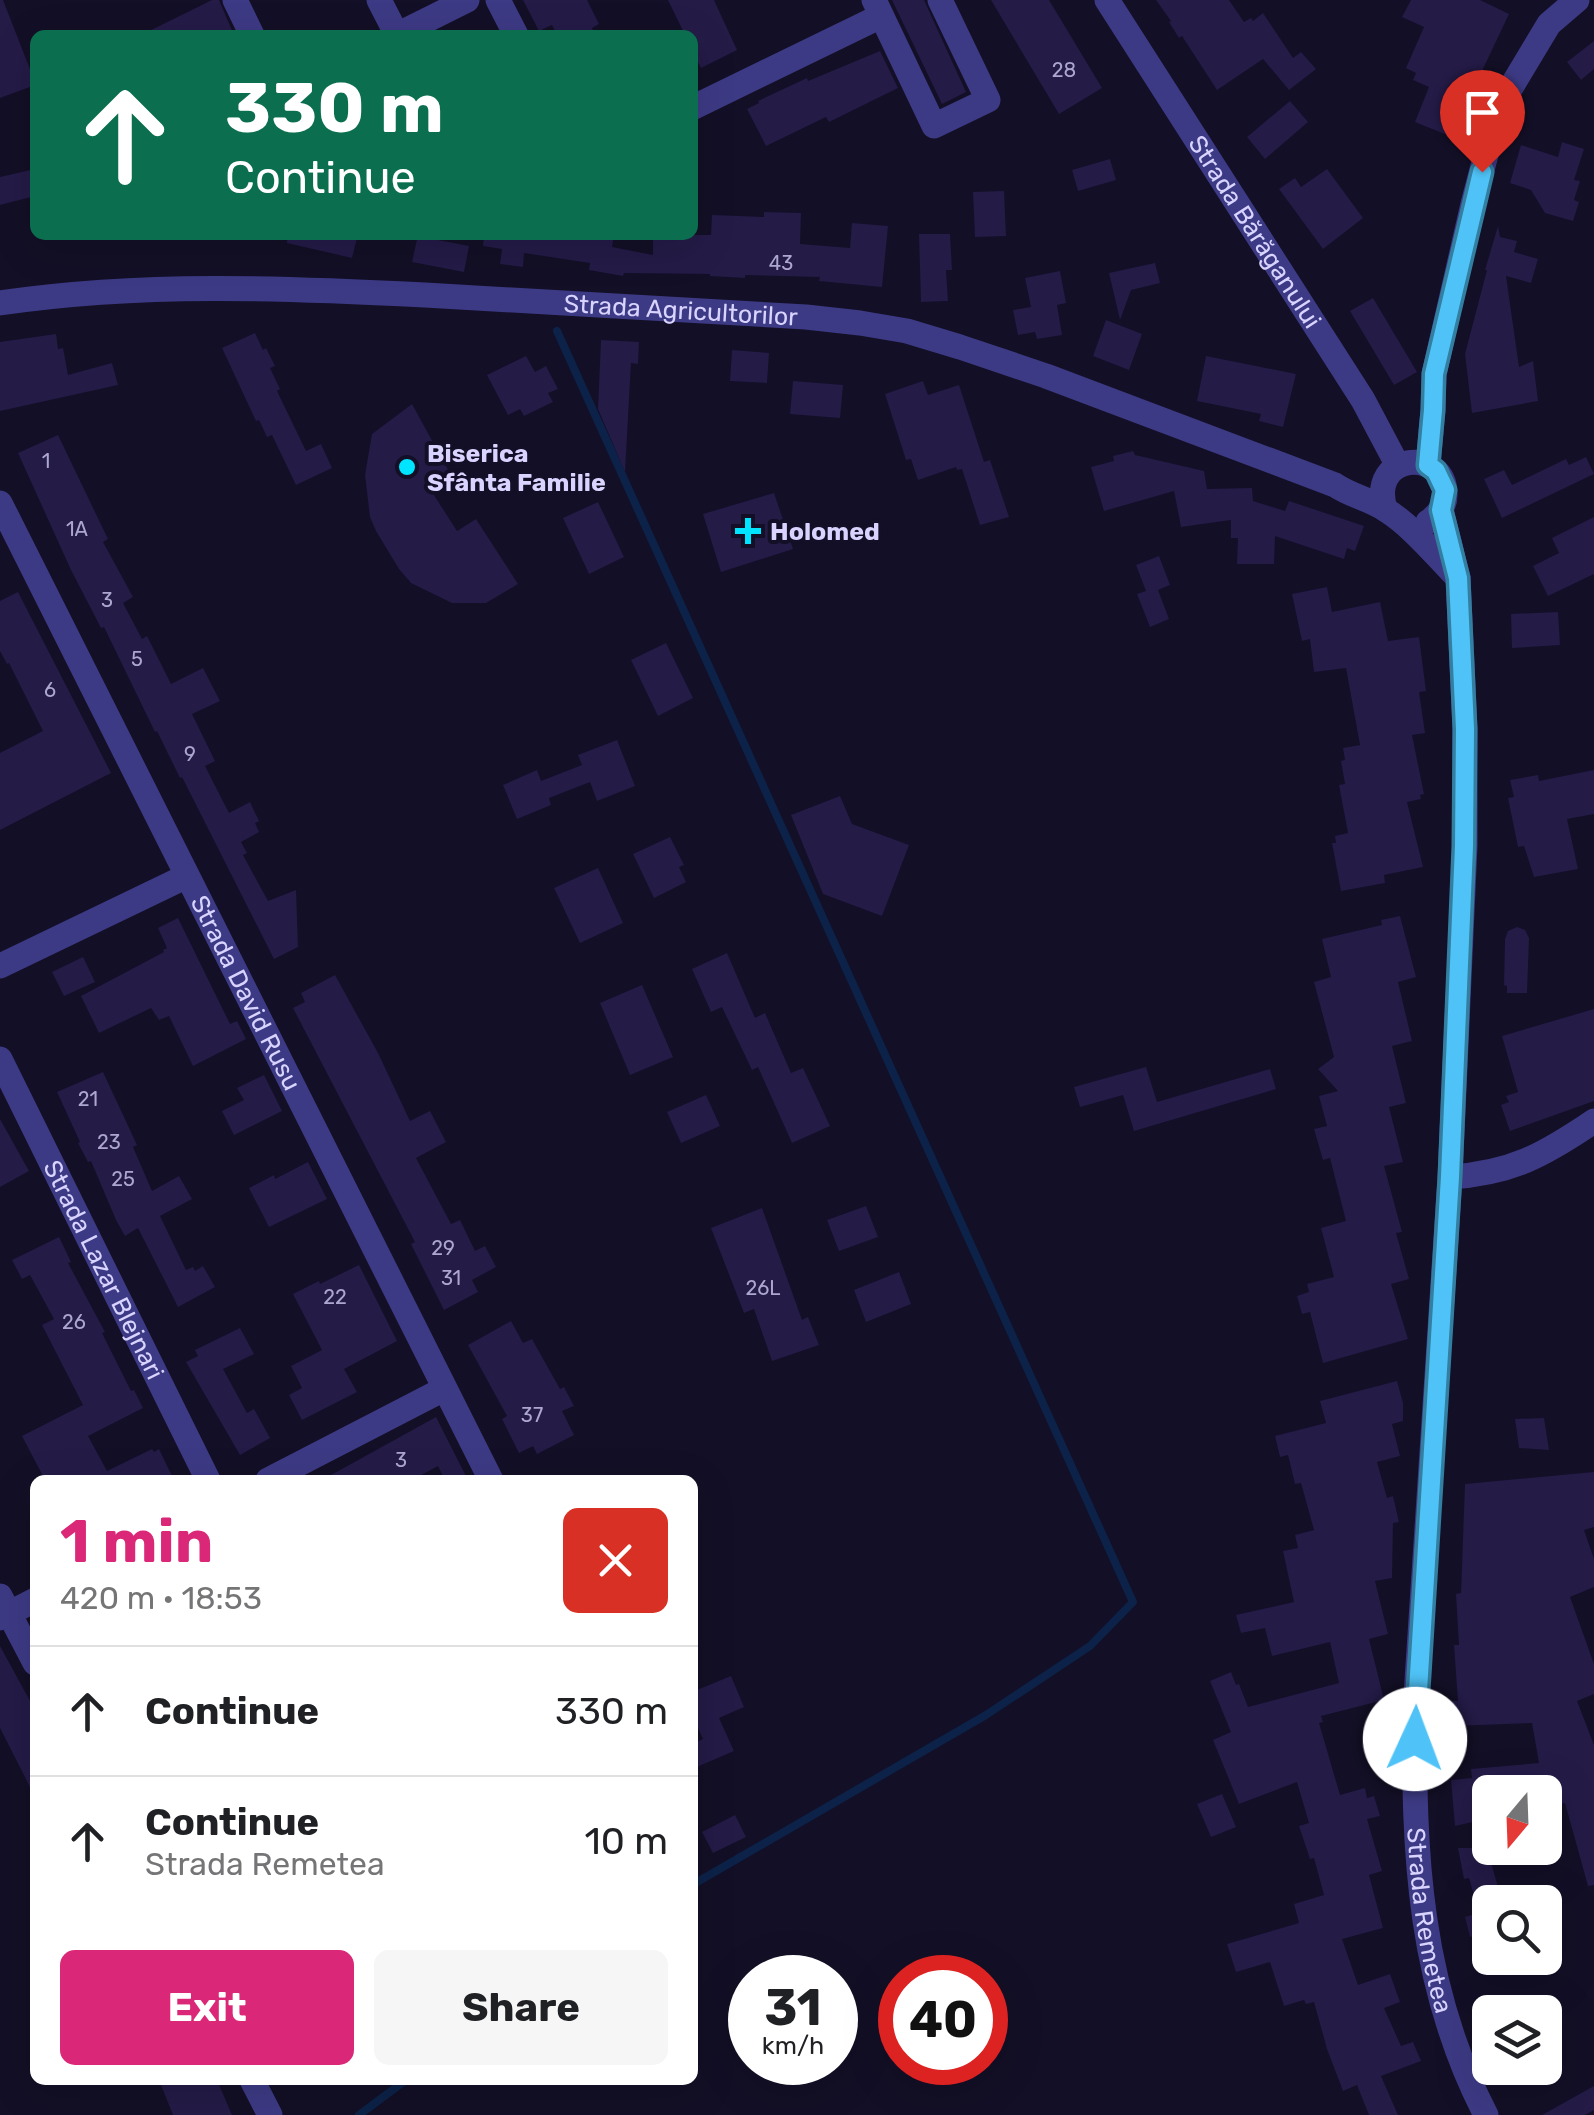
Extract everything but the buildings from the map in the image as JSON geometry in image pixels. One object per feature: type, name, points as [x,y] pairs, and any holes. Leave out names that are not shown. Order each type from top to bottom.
[{"type":"street","points":[[235,0],[250,30]]},
{"type":"street","points":[[378,0],[394,30]]},
{"type":"street","points":[[407,30],[467,0]]},
{"type":"street","points":[[498,0],[513,30]]},
{"type":"street","points":[[698,105],[878,8],[934,126],[988,100],[940,0]]},
{"type":"street","name":"Strada Bărăganului","points":[[1106,0],[1363,400],[1392,471]]},
{"type":"street","points":[[1428,465],[1434,374],[1498,109],[1549,24],[1578,0]]},
{"type":"street","name":"Strada Agricultorilor","points":[[0,303],[154,288],[295,288],[860,322],[906,331],[1046,376],[1335,484],[1395,517]]},
{"type":"street","points":[[1395,517],[1425,524],[1434,518],[1441,510],[1445,490],[1436,471],[1418,462],[1392,471],[1382,497],[1395,517],[1458,578]]},
{"type":"street","name":"Strada Agricultorilor","points":[[1335,484],[1392,471]]},
{"type":"street","name":"Strada David Rusu","points":[[0,503],[488,1475]]},
{"type":"street","name":"Strada Remetea","points":[[1441,510],[1458,578],[1465,729],[1464,846],[1450,1177],[1415,1711],[1414,1796],[1432,1970],[1448,2028],[1486,2115]]},
{"type":"street","points":[[0,966],[187,876]]},
{"type":"street","name":"Strada Lazar Blejnari","points":[[0,1059],[206,1475]]},
{"type":"street","points":[[1450,1177],[1487,1174],[1526,1162],[1594,1121]]},
{"type":"street","points":[[278,1475],[444,1390]]},
{"type":"street","points":[[30,1601],[3,1609],[30,1655]]},
{"type":"street","points":[[255,2085],[270,2115]]},
{"type":"waterway","points":[[557,331],[1133,1602],[1090,1646],[986,1715],[698,1882]]},
{"type":"waterway","points":[[359,2115],[399,2085]]},
{"type":"place","name":"Biserica Sfânta Familie","points":[[407,467]]},
{"type":"place","name":"Holomed","points":[[748,531]]},
{"type":"route","points":[[1415,1739],[1450,1177],[1464,846],[1465,729],[1458,578],[1441,510],[1445,490],[1436,471],[1428,465],[1434,374],[1482,172]]}]
